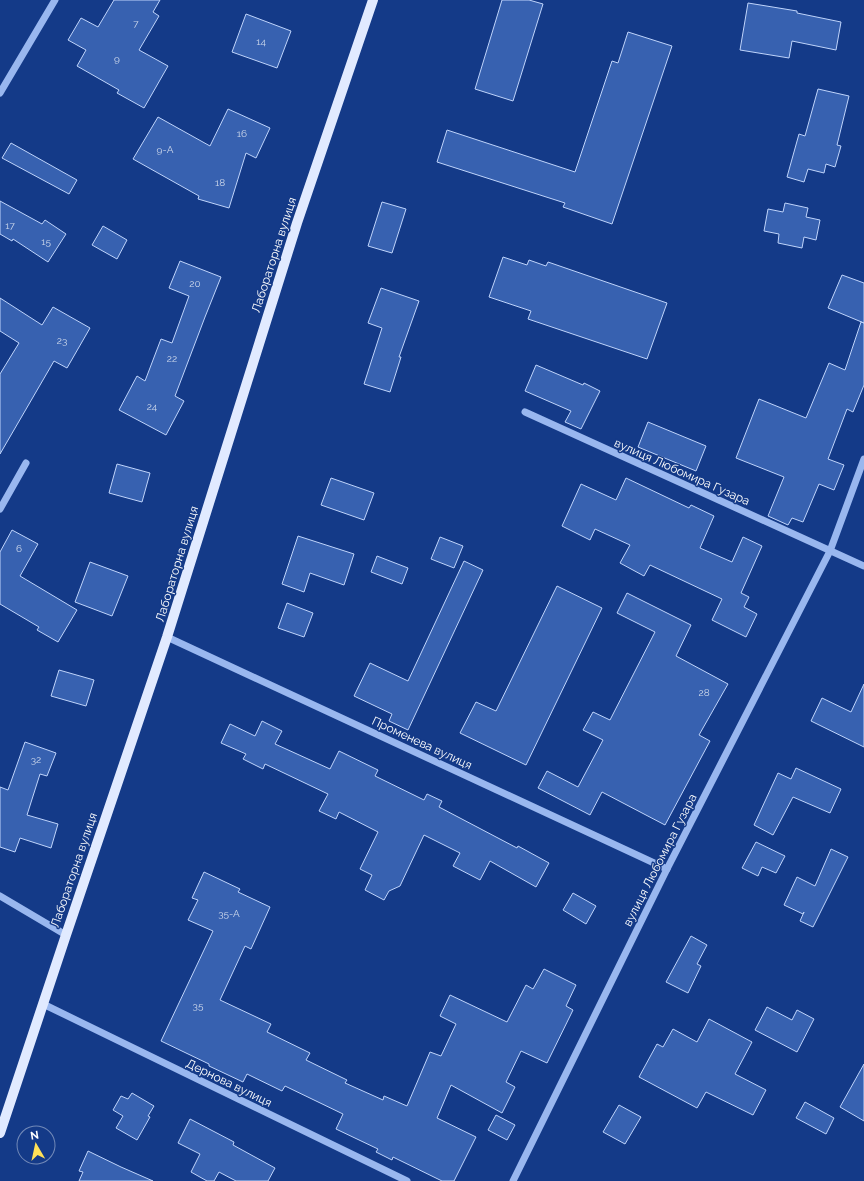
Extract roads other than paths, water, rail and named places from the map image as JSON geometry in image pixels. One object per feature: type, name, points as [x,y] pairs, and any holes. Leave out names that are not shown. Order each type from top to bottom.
[{"type":"main road","name":"Лабораторна вулиця","points":[[0,1133],[167,637],[297,223],[373,0]]},
{"type":"street","points":[[0,93],[55,0]]},
{"type":"street","name":"вулиця Любомира Гузара","points":[[525,412],[830,551]]},
{"type":"street","name":"вулиця Любомира Гузара","points":[[513,1181],[667,869],[830,551],[864,459]]},
{"type":"street","points":[[0,509],[26,463]]},
{"type":"street","points":[[830,551],[864,566]]},
{"type":"street","name":"Променева вулиця","points":[[167,637],[667,869]]},
{"type":"street","points":[[0,896],[66,935]]},
{"type":"street","name":"Дернова вулиця","points":[[43,1004],[407,1181]]}]
